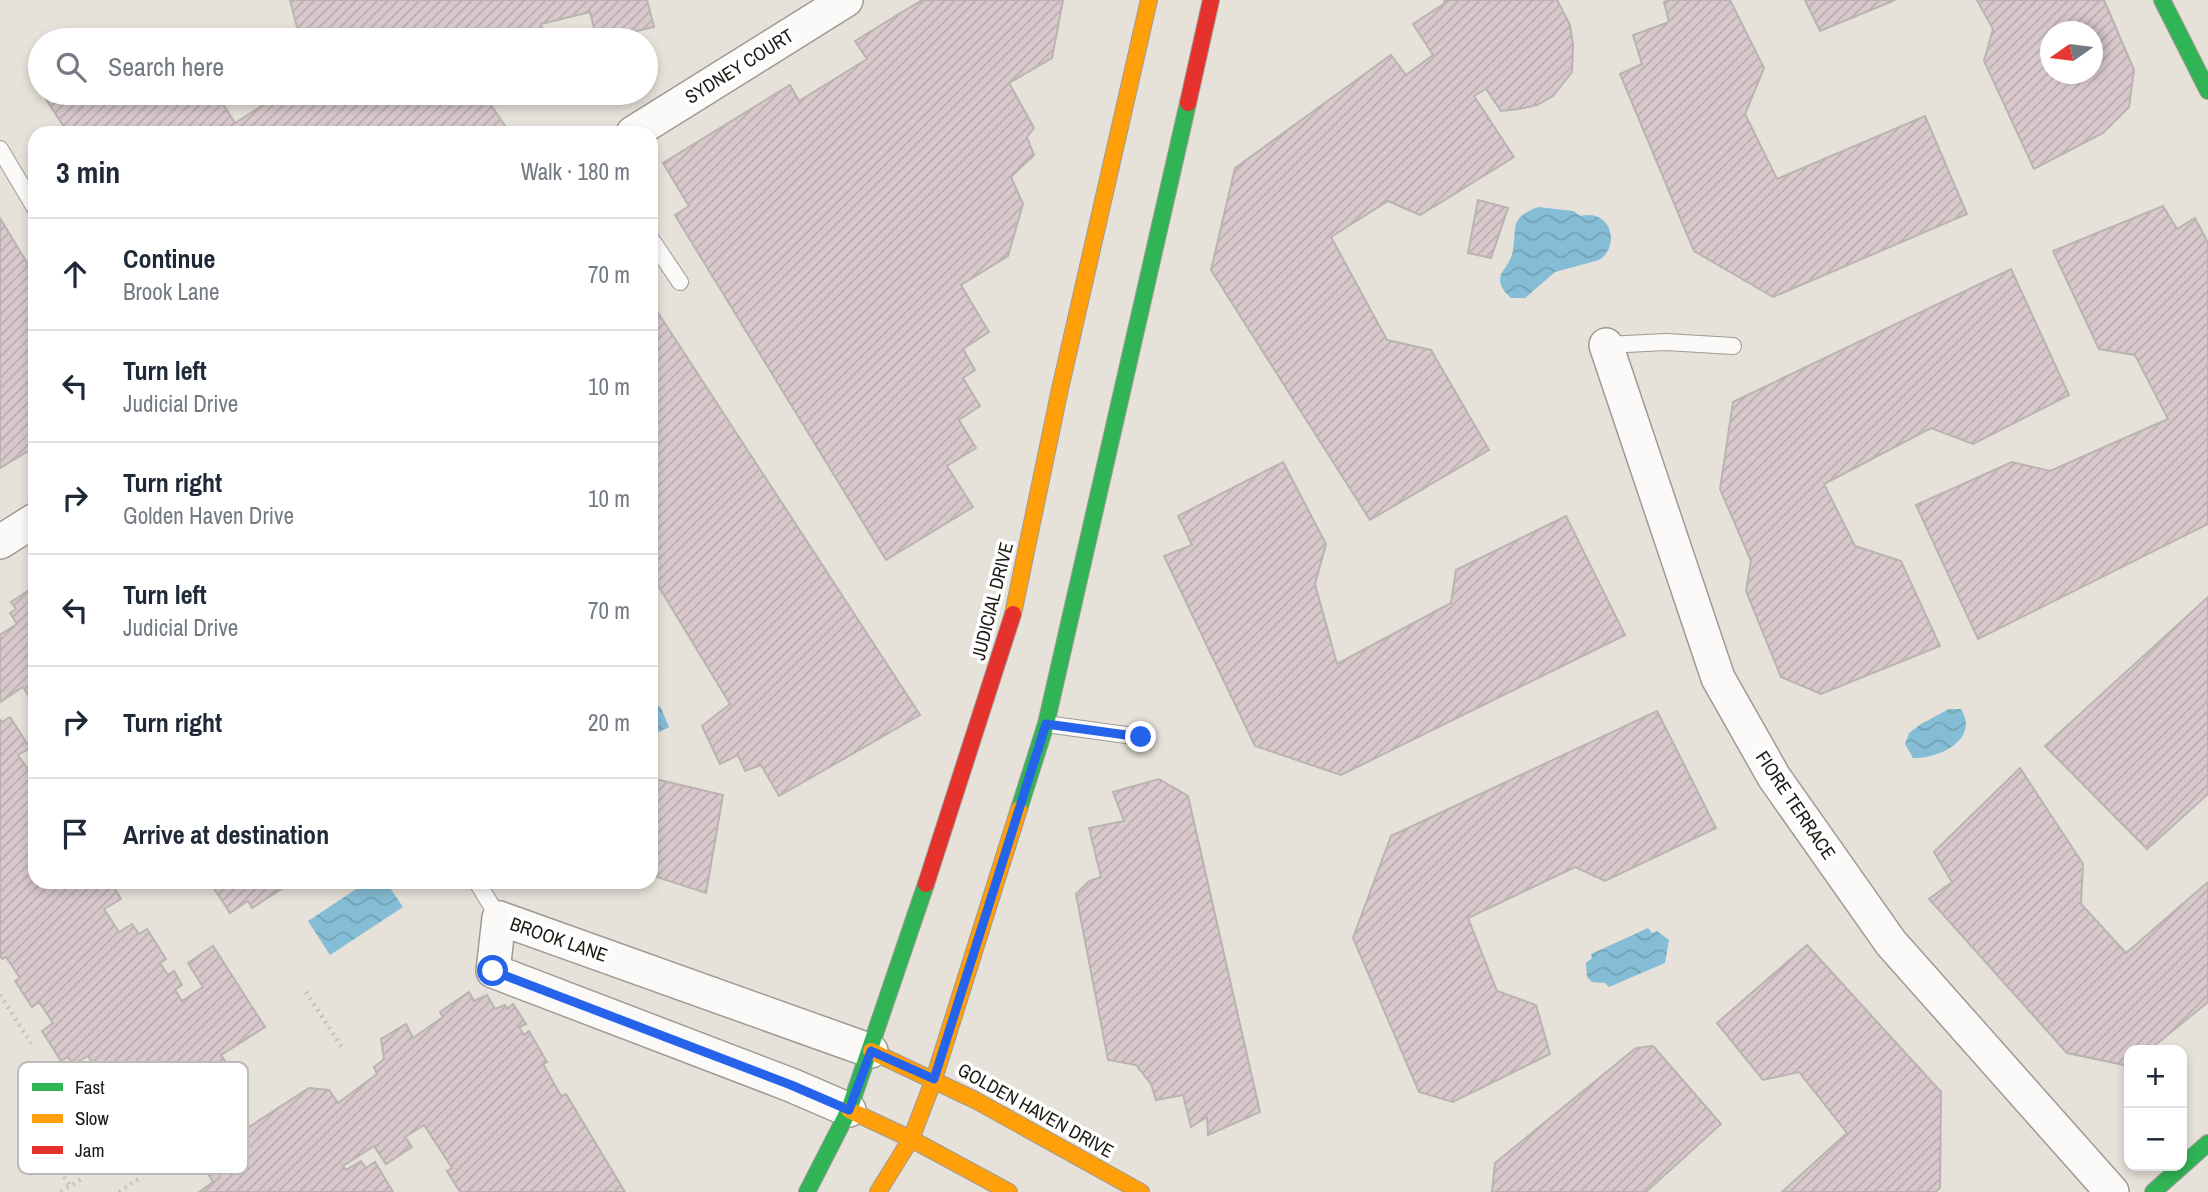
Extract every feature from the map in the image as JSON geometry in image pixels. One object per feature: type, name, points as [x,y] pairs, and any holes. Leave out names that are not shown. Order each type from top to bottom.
[{"type":"street","name":"SYDNEY COURT","points":[[644,126],[846,0]]},
{"type":"street","name":"JUDICIAL DRIVE","points":[[807,1192],[849,1110],[871,1051],[1010,627],[1063,376],[1149,0]]},
{"type":"street","points":[[878,1192],[911,1139],[934,1079],[1046,724],[1211,0]]},
{"type":"street","points":[[2162,0],[2208,91]]},
{"type":"street","name":"FIORE TERRACE","points":[[1606,345],[1718,678],[1774,776],[1891,943],[2112,1192]]},
{"type":"street","points":[[0,542],[28,524]]},
{"type":"street","name":"BROOK LANE","points":[[849,1110],[791,1085],[493,971],[499,918],[871,1051]]},
{"type":"street","name":"GOLDEN HAVEN DRIVE","points":[[871,1051],[934,1079],[1141,1192]]},
{"type":"street","points":[[849,1110],[911,1139],[1009,1192]]},
{"type":"street","points":[[2153,1192],[2208,1143]]},
{"type":"lane","points":[[2191,58],[2208,50]]},
{"type":"lane","points":[[0,149],[28,196]]},
{"type":"lane","points":[[658,249],[680,282]]},
{"type":"lane","points":[[1606,345],[1665,342],[1733,346]]},
{"type":"lane","points":[[1046,724],[1141,737]]},
{"type":"lane","points":[[481,889],[499,918]]},
{"type":"path","points":[[306,992],[343,1049]]},
{"type":"path","points":[[0,995],[31,1043]]},
{"type":"path","points":[[63,1174],[71,1186]]},
{"type":"path","points":[[61,1192],[83,1178]]},
{"type":"path","points":[[119,1192],[140,1178]]},
{"type":"water","points":[[1538,207],[1573,211],[1581,216],[1600,218],[1610,230],[1610,246],[1599,260],[1555,272],[1525,298],[1511,298],[1500,284],[1500,278],[1511,257],[1516,224],[1522,215]]},
{"type":"water","points":[[658,705],[661,708],[669,727],[658,732]]},
{"type":"water","points":[[1949,709],[1961,709],[1965,729],[1961,738],[1945,751],[1913,758],[1905,744],[1909,733]]},
{"type":"water","points":[[356,889],[391,889],[403,907],[330,955],[308,921]]},
{"type":"water","points":[[1648,928],[1652,933],[1657,931],[1669,940],[1665,963],[1609,987],[1605,983],[1592,982],[1587,977],[1586,963],[1592,958],[1591,954]]},
{"type":"building","points":[[290,0],[647,0],[654,27],[594,28],[590,12],[541,24],[542,28],[297,28]]},
{"type":"building","points":[[922,0],[1063,0],[1052,58],[1009,83],[1034,128],[1027,137],[1034,155],[1011,177],[1023,204],[1008,256],[961,285],[989,332],[963,349],[975,370],[963,378],[980,406],[959,420],[976,448],[947,466],[973,507],[886,560],[675,215],[689,206],[663,163],[790,85],[799,101],[867,59],[855,41]]},
{"type":"building","points":[[1444,0],[1557,0],[1570,25],[1573,44],[1572,72],[1553,96],[1537,105],[1501,111],[1486,89],[1474,96],[1514,157],[1420,215],[1388,201],[1331,237],[1387,340],[1431,350],[1489,450],[1370,520],[1211,270],[1235,168],[1391,55],[1406,75],[1433,55],[1413,24],[1445,3]]},
{"type":"building","points":[[1730,0],[1764,68],[1745,114],[1777,179],[1925,116],[1967,214],[1773,297],[1694,251],[1620,74],[1642,64],[1633,35],[1669,22],[1664,2]]},
{"type":"building","points":[[1805,0],[1895,0],[1820,31]]},
{"type":"building","points":[[1977,0],[2104,0],[2134,70],[2129,107],[2103,133],[2034,169],[1984,61],[1993,29]]},
{"type":"building","points":[[50,105],[224,105],[235,123],[263,105],[491,105],[505,126],[63,126]]},
{"type":"building","points":[[1478,200],[1508,208],[1491,258],[1468,253]]},
{"type":"building","points":[[2163,206],[2177,229],[2195,218],[2208,243],[2208,524],[1978,639],[1916,505],[2012,462],[2050,471],[2168,419],[2135,355],[2099,349],[2053,251]]},
{"type":"building","points":[[0,218],[28,264],[28,451],[0,468]]},
{"type":"building","points":[[2011,269],[2069,395],[1973,444],[1931,428],[1824,484],[1855,546],[1901,561],[1940,646],[1821,694],[1781,677],[1746,591],[1751,561],[1720,489],[1733,402]]},
{"type":"building","points":[[658,313],[920,715],[779,796],[761,765],[745,771],[738,755],[720,764],[702,726],[730,704],[658,586]]},
{"type":"building","points":[[1283,462],[1326,544],[1315,584],[1337,664],[1451,603],[1456,570],[1566,516],[1625,635],[1341,775],[1255,746],[1164,556],[1192,545],[1178,516]]},
{"type":"building","points":[[28,591],[28,695],[23,687],[0,702],[0,635],[17,624],[10,613],[16,609],[11,602]]},
{"type":"building","points":[[2208,597],[2208,794],[2147,849],[2045,746]]},
{"type":"building","points":[[1657,711],[1716,828],[1605,881],[1575,867],[1468,918],[1497,991],[1536,1005],[1550,1054],[1453,1102],[1419,1092],[1353,938],[1391,836]]},
{"type":"building","points":[[10,717],[28,745],[28,749],[18,755],[28,767],[28,889],[115,889],[121,899],[104,909],[119,932],[132,924],[139,934],[147,929],[166,959],[160,963],[168,975],[174,971],[182,985],[175,990],[182,1001],[203,987],[188,963],[213,946],[265,1027],[221,1055],[226,1062],[92,1062],[88,1056],[78,1062],[71,1062],[68,1057],[61,1061],[42,1031],[53,1023],[39,1002],[32,1007],[15,981],[20,978],[6,957],[2,959],[0,956],[0,720],[2,722]]},
{"type":"building","points":[[2020,768],[2083,864],[2081,904],[2126,953],[2208,882],[2208,1002],[2155,1045],[2124,1045],[2124,1065],[2067,1053],[1929,899],[1952,882],[1934,852]]},
{"type":"building","points":[[1159,779],[1188,796],[1260,1112],[1208,1135],[1207,1117],[1191,1127],[1183,1095],[1156,1100],[1151,1084],[1136,1065],[1108,1060],[1076,894],[1089,881],[1101,877],[1089,828],[1124,821],[1113,792]]},
{"type":"building","points":[[658,780],[723,795],[706,893],[658,877]]},
{"type":"building","points":[[215,889],[281,889],[252,908],[248,901],[230,913]]},
{"type":"building","points":[[1807,945],[1941,1092],[1940,1188],[1935,1192],[1782,1192],[1847,1133],[1799,1072],[1763,1080],[1717,1023]]},
{"type":"building","points":[[469,992],[474,1001],[487,995],[495,1009],[505,1005],[507,1009],[513,1004],[526,1024],[519,1027],[524,1035],[529,1031],[547,1062],[543,1064],[561,1096],[566,1094],[625,1192],[460,1192],[447,1171],[452,1168],[424,1125],[405,1137],[412,1147],[386,1164],[374,1146],[343,1166],[346,1170],[361,1161],[366,1168],[375,1162],[393,1192],[199,1192],[213,1182],[208,1174],[248,1174],[248,1128],[309,1088],[329,1090],[338,1103],[377,1074],[374,1067],[384,1059],[381,1039],[406,1024],[413,1038],[443,1017],[440,1012]]},
{"type":"building","points":[[1653,1046],[1721,1124],[1646,1192],[1492,1192],[1495,1163],[1636,1048]]},
{"type":"traffic: fast","points":[[2162,0],[2208,91]]},
{"type":"traffic: fast","points":[[1019,809],[1046,724],[1188,103]]},
{"type":"traffic: fast","points":[[807,1192],[849,1110],[926,884]]},
{"type":"traffic: fast","points":[[2153,1192],[2208,1143]]},
{"type":"traffic: slow","points":[[1013,614],[1060,389],[1149,0]]},
{"type":"traffic: slow","points":[[878,1192],[911,1139],[934,1079],[1019,809]]},
{"type":"traffic: slow","points":[[871,1051],[975,1100],[1141,1192]]},
{"type":"traffic: slow","points":[[849,1110],[911,1139],[1009,1192]]},
{"type":"traffic: jam","points":[[1188,103],[1211,0]]},
{"type":"traffic: jam","points":[[926,884],[1013,614]]},
{"type":"route","points":[[493,971],[804,1090],[849,1110],[871,1051],[934,1079],[1046,724],[1141,737]]}]
